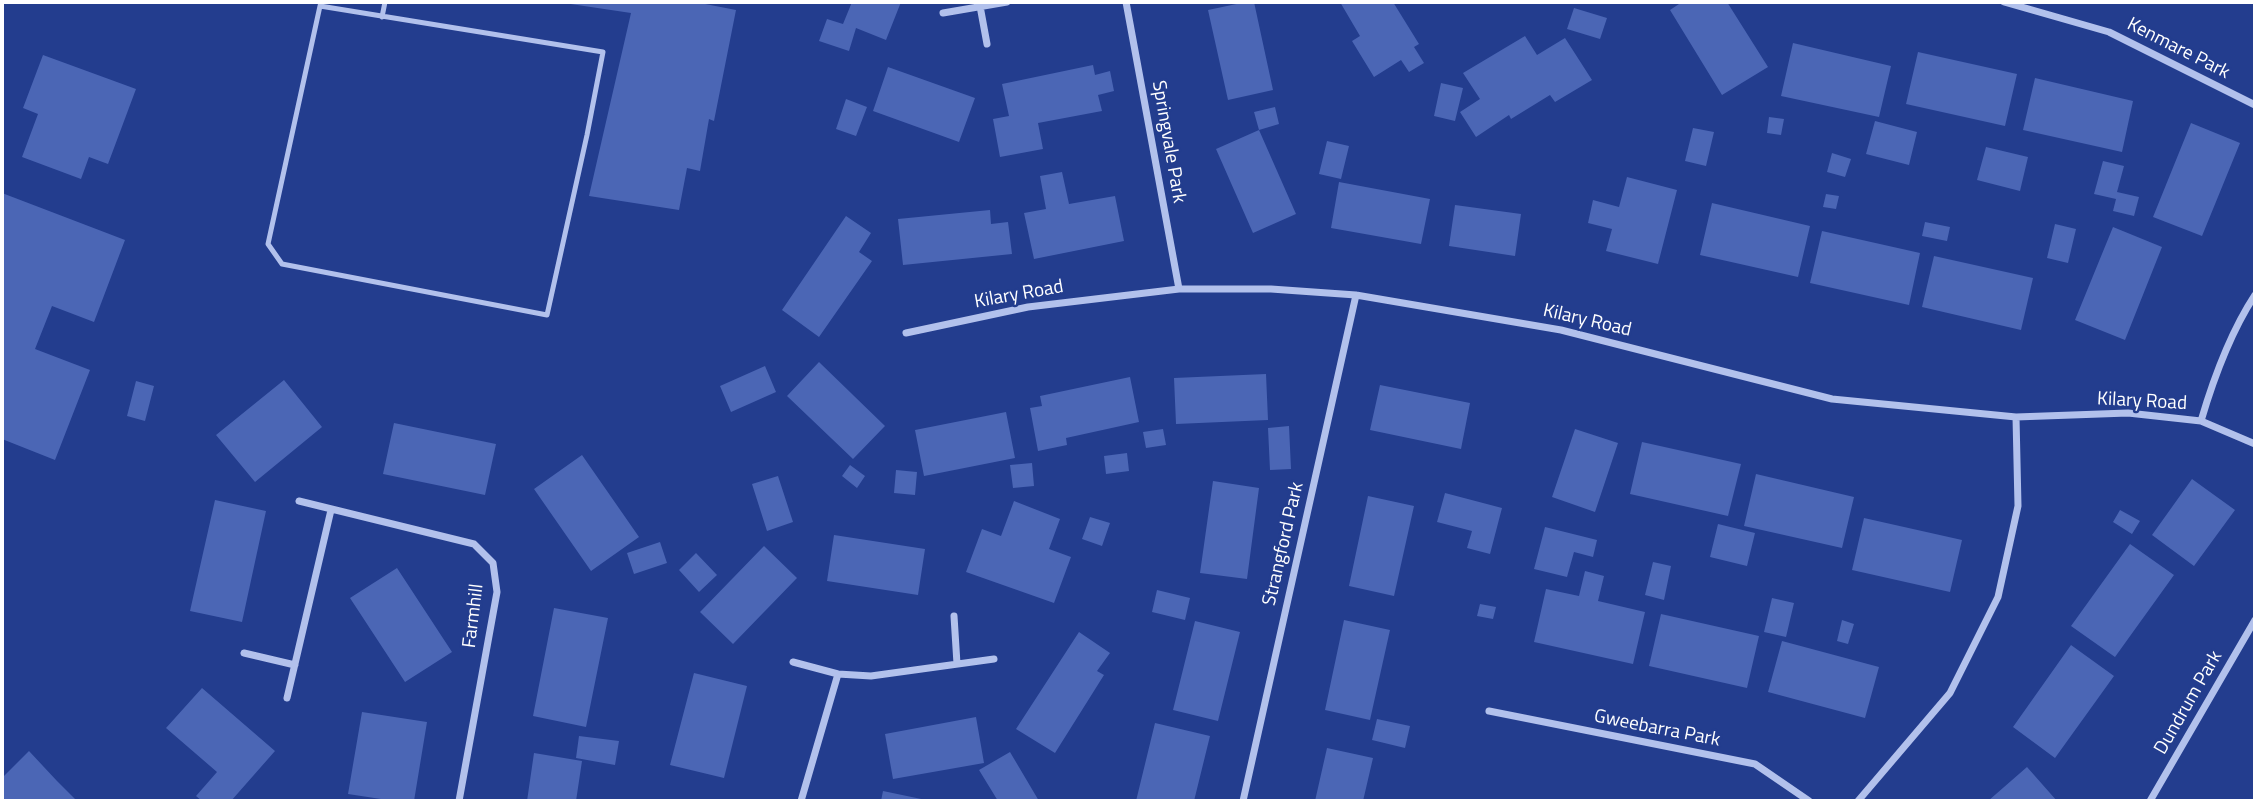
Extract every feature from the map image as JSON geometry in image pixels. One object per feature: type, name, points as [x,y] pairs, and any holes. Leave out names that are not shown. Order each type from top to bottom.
[{"type":"street","points":[[943,13],[1007,2]]},
{"type":"street","name":"Springvale Park","points":[[1126,2],[1179,289]]},
{"type":"street","name":"Kenmare Park","points":[[2004,2],[2109,32],[2255,105]]},
{"type":"street","points":[[980,6],[987,44]]},
{"type":"street","name":"Kilary Road","points":[[906,333],[1028,307],[1179,289],[1271,289],[1356,295],[1561,330],[1832,399],[2016,417],[2128,413],[2201,421],[2255,444]]},
{"type":"street","name":"Strangford Park","points":[[1243,801],[1356,295]]},
{"type":"street","points":[[2201,421],[2214,378],[2255,295]]},
{"type":"street","points":[[1858,801],[1950,692],[1998,597],[2018,506],[2016,417]]},
{"type":"street","name":"Farmhill","points":[[299,501],[474,544],[493,563],[497,593],[459,801]]},
{"type":"street","points":[[287,698],[331,510]]},
{"type":"street","points":[[954,616],[957,664]]},
{"type":"street","name":"Dundrum Park","points":[[2150,801],[2255,620]]},
{"type":"street","points":[[244,653],[295,665]]},
{"type":"street","points":[[793,662],[838,674],[871,676],[994,659]]},
{"type":"street","points":[[801,801],[838,674]]},
{"type":"street","name":"Gweebarra Park","points":[[1489,711],[1755,764],[1809,801]]},
{"type":"lane","points":[[382,17],[385,2]]},
{"type":"lane","points":[[321,4],[382,17],[603,52],[547,315],[282,264],[268,244],[321,4]]},
{"type":"building","points":[[565,2],[695,2],[736,10],[714,121],[709,119],[700,171],[687,168],[679,210],[589,196],[631,13]]},
{"type":"building","points":[[852,2],[901,2],[886,40],[856,28],[849,51],[819,41],[827,19],[843,24]]},
{"type":"building","points":[[1254,2],[1273,90],[1228,100],[1208,10]]},
{"type":"building","points":[[1340,2],[1393,2],[1419,44],[1414,47],[1424,63],[1409,72],[1401,60],[1374,77],[1352,41],[1360,36]]},
{"type":"building","points":[[1682,2],[1727,2],[1768,67],[1722,95],[1670,10]]},
{"type":"building","points":[[1574,8],[1607,18],[1600,39],[1567,29]]},
{"type":"building","points":[[1525,36],[1537,55],[1565,38],[1592,80],[1555,102],[1550,95],[1511,119],[1509,115],[1476,137],[1460,112],[1480,99],[1463,73]]},
{"type":"building","points":[[1793,43],[1891,66],[1879,117],[1781,96]]},
{"type":"building","points":[[1918,52],[2017,74],[2005,126],[1906,104]]},
{"type":"building","points":[[43,55],[136,89],[108,164],[89,157],[81,179],[22,157],[38,114],[23,108]]},
{"type":"building","points":[[1093,65],[1095,75],[1110,71],[1114,91],[1098,95],[1102,111],[1038,123],[1043,149],[1000,157],[993,119],[1009,116],[1002,84]]},
{"type":"building","points":[[888,67],[975,98],[959,142],[873,111]]},
{"type":"building","points":[[2035,78],[2133,101],[2122,152],[2023,130]]},
{"type":"building","points":[[1441,83],[1463,88],[1455,121],[1434,116]]},
{"type":"building","points":[[846,99],[867,107],[856,136],[836,129]]},
{"type":"building","points":[[1275,107],[1279,124],[1259,130],[1254,112]]},
{"type":"building","points":[[1769,117],[1784,119],[1781,135],[1767,133]]},
{"type":"building","points":[[1875,121],[1917,132],[1909,165],[1866,154]]},
{"type":"building","points":[[2191,123],[2240,143],[2202,236],[2153,217]]},
{"type":"building","points":[[1693,128],[1714,132],[1706,166],[1685,161]]},
{"type":"building","points":[[1259,130],[1296,214],[1253,233],[1216,149]]},
{"type":"building","points":[[1327,141],[1349,146],[1341,179],[1319,174]]},
{"type":"building","points":[[1986,147],[2028,157],[2020,191],[1977,180]]},
{"type":"building","points":[[1832,153],[1851,159],[1845,177],[1827,172]]},
{"type":"building","points":[[2103,161],[2124,166],[2117,192],[2139,197],[2134,216],[2113,211],[2116,199],[2094,194]]},
{"type":"building","points":[[1062,172],[1069,204],[1115,196],[1124,241],[1034,259],[1024,213],[1046,209],[1040,176]]},
{"type":"building","points":[[1627,177],[1677,190],[1658,264],[1606,251],[1612,229],[1588,223],[1593,200],[1619,207]]},
{"type":"building","points":[[1339,182],[1430,199],[1421,244],[1331,228]]},
{"type":"building","points":[[2,193],[125,240],[94,322],[52,306],[35,349],[90,370],[55,460],[2,439]]},
{"type":"building","points":[[1826,194],[1839,196],[1836,209],[1823,207]]},
{"type":"building","points":[[1712,203],[1810,226],[1798,277],[1700,255]]},
{"type":"building","points":[[1455,205],[1521,214],[1515,256],[1449,246]]},
{"type":"building","points":[[990,210],[991,224],[1008,222],[1012,254],[903,265],[898,219]]},
{"type":"building","points":[[846,216],[871,233],[859,252],[872,261],[819,337],[782,310]]},
{"type":"building","points":[[1925,222],[1950,227],[1947,241],[1922,236]]},
{"type":"building","points":[[2055,224],[2076,229],[2068,263],[2047,258]]},
{"type":"building","points":[[2113,227],[2162,247],[2125,340],[2075,320]]},
{"type":"building","points":[[1822,231],[1920,253],[1909,305],[1810,283]]},
{"type":"building","points":[[1934,256],[2033,278],[2021,330],[1922,307]]},
{"type":"building","points":[[819,362],[885,426],[853,459],[787,396]]},
{"type":"building","points":[[765,366],[776,392],[731,412],[720,386]]},
{"type":"building","points":[[1266,374],[1268,420],[1176,424],[1174,378]]},
{"type":"building","points":[[1130,377],[1139,422],[1066,438],[1067,445],[1038,451],[1030,408],[1042,406],[1040,396]]},
{"type":"building","points":[[284,380],[322,427],[255,482],[216,435]]},
{"type":"building","points":[[136,381],[154,386],[145,421],[127,416]]},
{"type":"building","points":[[1380,385],[1470,403],[1461,449],[1370,430]]},
{"type":"building","points":[[1006,412],[1015,458],[924,476],[915,430]]},
{"type":"building","points":[[394,423],[496,444],[485,495],[383,474]]},
{"type":"building","points":[[1289,426],[1291,469],[1270,470],[1268,428]]},
{"type":"building","points":[[1163,429],[1166,445],[1146,448],[1143,432]]},
{"type":"building","points":[[1575,429],[1618,443],[1595,512],[1552,497]]},
{"type":"building","points":[[1642,442],[1741,464],[1728,516],[1630,494]]},
{"type":"building","points":[[1127,453],[1129,471],[1106,474],[1104,456]]},
{"type":"building","points":[[582,455],[639,537],[591,571],[534,489]]},
{"type":"building","points":[[1032,463],[1034,486],[1013,488],[1010,465]]},
{"type":"building","points":[[850,465],[865,476],[857,488],[842,476]]},
{"type":"building","points":[[896,470],[917,472],[915,495],[894,493]]},
{"type":"building","points":[[1756,474],[1854,497],[1842,548],[1744,526]]},
{"type":"building","points":[[778,476],[793,522],[767,531],[752,484]]},
{"type":"building","points":[[2192,479],[2235,510],[2194,566],[2152,535]]},
{"type":"building","points":[[1213,481],[1259,488],[1247,579],[1200,573]]},
{"type":"building","points":[[1445,493],[1502,508],[1490,554],[1467,548],[1472,531],[1437,522]]},
{"type":"building","points":[[1368,496],[1414,506],[1394,596],[1349,586]]},
{"type":"building","points":[[215,500],[266,511],[242,622],[190,611]]},
{"type":"building","points":[[1014,501],[1060,519],[1049,549],[1071,557],[1054,603],[966,572],[982,529],[1001,536]]},
{"type":"building","points":[[2120,510],[2140,521],[2132,534],[2113,522]]},
{"type":"building","points":[[1090,517],[1110,523],[1102,546],[1082,539]]},
{"type":"building","points":[[1864,518],[1962,540],[1950,592],[1852,570]]},
{"type":"building","points":[[1718,524],[1755,533],[1747,566],[1710,557]]},
{"type":"building","points":[[1545,527],[1597,540],[1593,557],[1574,552],[1567,577],[1534,569]]},
{"type":"building","points":[[834,535],[925,549],[918,595],[827,581]]},
{"type":"building","points":[[660,542],[667,563],[634,574],[627,553]]},
{"type":"building","points":[[2130,544],[2174,575],[2115,657],[2071,626]]},
{"type":"building","points":[[764,546],[797,578],[733,644],[700,612]]},
{"type":"building","points":[[696,553],[717,575],[699,592],[679,570]]},
{"type":"building","points":[[1653,562],[1671,566],[1664,600],[1645,595]]},
{"type":"building","points":[[397,568],[452,652],[405,682],[350,598]]},
{"type":"building","points":[[1585,571],[1604,576],[1598,601],[1645,612],[1633,664],[1534,642],[1546,589],[1579,596]]},
{"type":"building","points":[[1157,590],[1190,598],[1185,620],[1152,612]]},
{"type":"building","points":[[1772,598],[1794,603],[1786,637],[1764,632]]},
{"type":"building","points":[[1480,604],[1496,607],[1493,619],[1477,616]]},
{"type":"building","points":[[554,608],[608,618],[586,727],[533,716]]},
{"type":"building","points":[[1661,614],[1759,636],[1747,688],[1649,666]]},
{"type":"building","points":[[1344,620],[1390,630],[1370,720],[1325,710]]},
{"type":"building","points":[[1842,620],[1854,624],[1848,644],[1837,641]]},
{"type":"building","points":[[1195,621],[1240,632],[1218,721],[1173,710]]},
{"type":"building","points":[[1079,632],[1110,653],[1097,671],[1104,675],[1055,753],[1016,729]]},
{"type":"building","points":[[1782,641],[1879,667],[1865,718],[1768,692]]},
{"type":"building","points":[[2071,645],[2114,676],[2055,758],[2013,727]]},
{"type":"building","points":[[694,673],[747,686],[724,778],[670,765]]},
{"type":"building","points":[[202,688],[275,751],[231,801],[202,801],[196,796],[217,772],[166,728]]},
{"type":"building","points":[[362,712],[427,722],[414,801],[394,801],[348,794]]},
{"type":"building","points":[[976,717],[984,763],[893,779],[885,734]]},
{"type":"building","points":[[1377,719],[1410,726],[1405,748],[1372,740]]},
{"type":"building","points":[[1155,723],[1210,736],[1194,801],[1136,801]]},
{"type":"building","points":[[579,736],[619,741],[615,765],[576,758]]},
{"type":"building","points":[[1327,748],[1373,758],[1363,801],[1315,801]]},
{"type":"building","points":[[29,751],[77,801],[2,801],[2,778]]},
{"type":"building","points":[[1010,752],[1039,801],[998,801],[979,770]]},
{"type":"building","points":[[534,753],[582,761],[576,801],[527,801]]},
{"type":"building","points":[[2027,767],[2057,801],[1988,801]]},
{"type":"building","points":[[883,791],[926,800],[926,801],[881,801]]}]
